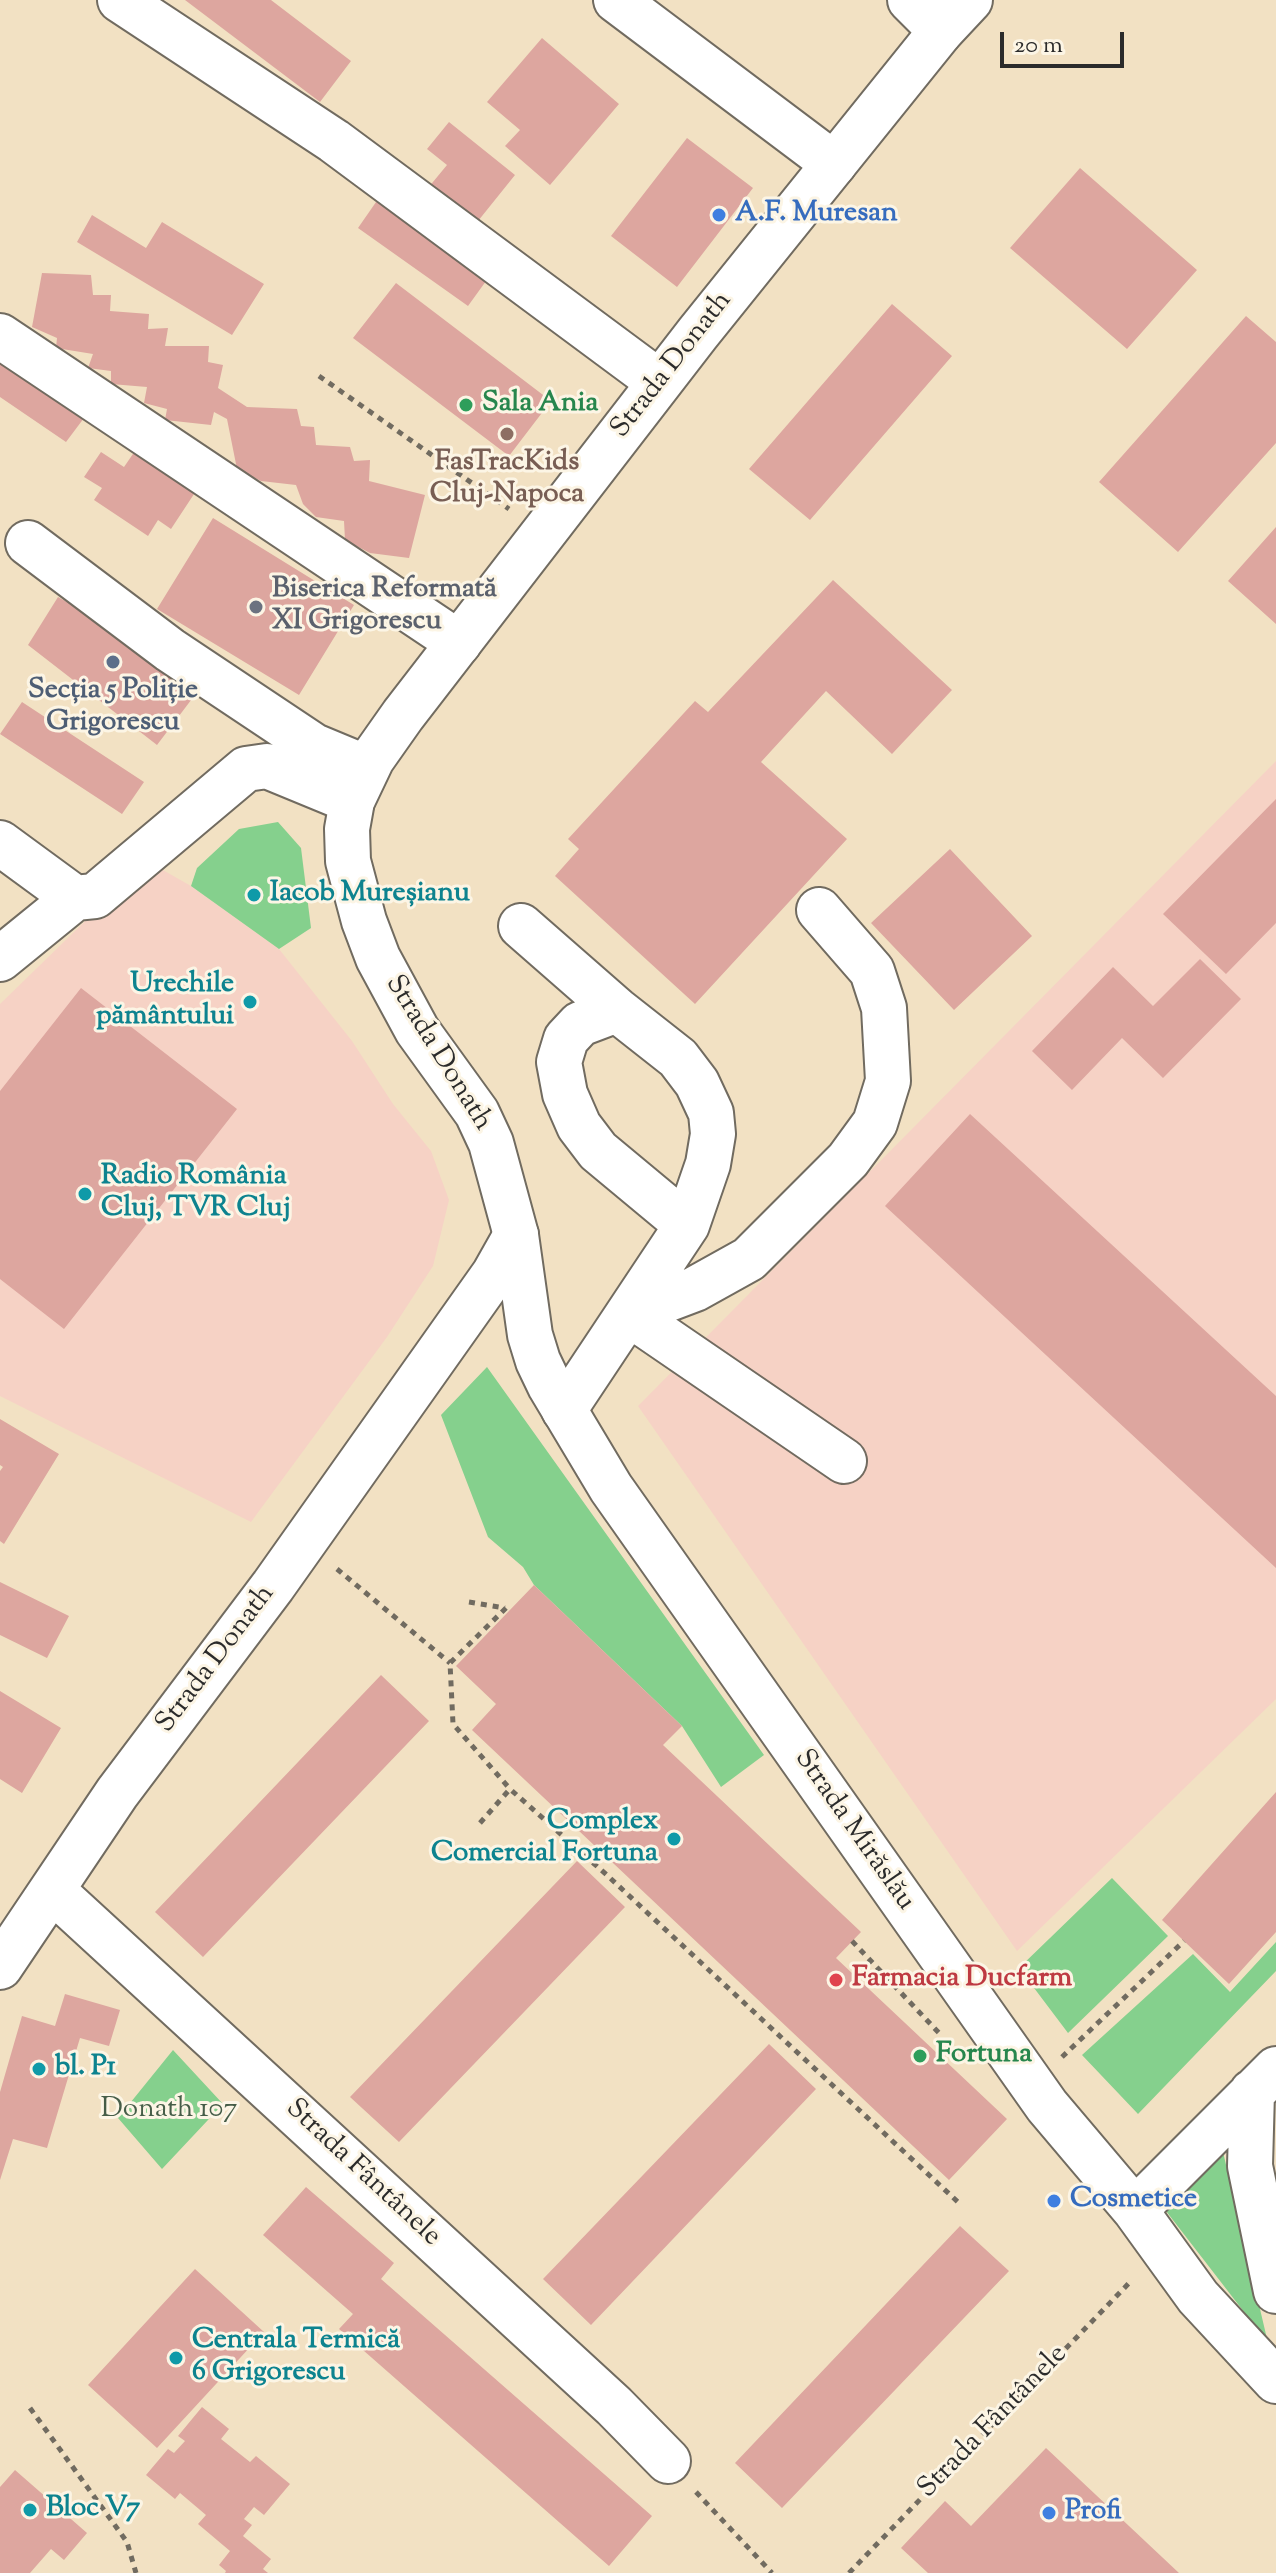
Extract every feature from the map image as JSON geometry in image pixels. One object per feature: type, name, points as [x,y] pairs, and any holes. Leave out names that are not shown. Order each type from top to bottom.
[{"type":"main road","points":[[120,0],[334,141],[659,382]]},
{"type":"main road","points":[[616,0],[834,164]]},
{"type":"main road","points":[[910,0],[956,15]]},
{"type":"main road","name":"Strada Donath","points":[[0,1967],[117,1793],[304,1541],[494,1274],[516,1235],[495,1155],[477,1113],[417,1030],[378,958],[364,921],[348,861],[347,829],[359,785],[403,715],[659,382],[956,15]]},
{"type":"main road","points":[[0,336],[459,643]]},
{"type":"main road","points":[[28,543],[170,650],[314,746],[359,785]]},
{"type":"main road","points":[[0,959],[75,898],[95,896],[246,769],[267,766],[359,785]]},
{"type":"main road","points":[[0,843],[75,898]]},
{"type":"main road","points":[[629,1314],[695,1289],[749,1259],[838,1171],[875,1123],[888,1081],[884,1008],[872,971],[819,910]]},
{"type":"main road","points":[[521,926],[617,1010],[678,1058],[697,1083],[711,1113],[713,1134],[708,1164],[687,1225],[564,1410]]},
{"type":"main road","points":[[617,1010],[580,1024],[566,1039],[559,1062],[565,1094],[579,1126],[598,1151],[687,1225]]},
{"type":"main road","name":"Strada Mirăslău","points":[[516,1235],[530,1335],[538,1361],[611,1488],[1040,2096],[1135,2210],[1198,2297],[1276,2381]]},
{"type":"main road","points":[[629,1314],[844,1461]]},
{"type":"main road","name":"Strada Fântânele","points":[[52,1890],[591,2384],[668,2461]]},
{"type":"main road","points":[[1135,2210],[1264,2080]]},
{"type":"main road","points":[[1264,2080],[1250,2166],[1276,2291]]},
{"type":"path","points":[[319,376],[516,515]]},
{"type":"path","points":[[304,1541],[450,1663],[453,1724],[510,1789],[609,1877],[959,2203]]},
{"type":"path","points":[[450,1663],[506,1608],[469,1602]]},
{"type":"path","points":[[480,1823],[510,1789]]},
{"type":"path","points":[[1059,2060],[1184,1941]]},
{"type":"path","name":"Strada Fântânele","points":[[849,2573],[1139,2273]]},
{"type":"path","points":[[30,2408],[127,2542],[136,2573]]},
{"type":"path","points":[[668,2461],[772,2573]]},
{"type":"shaded area","points":[[1276,761],[1276,1699],[1017,1951],[638,1406]]},
{"type":"shaded area","points":[[147,861],[191,886],[279,949],[352,1041],[393,1104],[431,1151],[449,1200],[433,1266],[387,1337],[251,1522],[0,1396],[0,1004]]},
{"type":"green space","points":[[278,822],[301,848],[311,928],[279,949],[191,886],[197,868],[239,829]]},
{"type":"green space","points":[[487,1367],[764,1755],[721,1787],[682,1726],[534,1585],[523,1567],[488,1537],[441,1415]]},
{"type":"green space","points":[[1112,1878],[1168,1936],[1068,2033],[1019,1968]]},
{"type":"green space","points":[[1276,1942],[1276,1971],[1138,2114],[1082,2055],[1193,1954],[1230,1992]]},
{"type":"green space","name":"Donath 107","points":[[173,2050],[223,2104],[162,2169],[118,2118]]},
{"type":"green space","points":[[1223,2152],[1268,2343],[1166,2211]]},
{"type":"building","points":[[185,0],[271,0],[351,61],[320,102]]},
{"type":"building","points":[[542,38],[619,104],[550,185],[505,146],[520,130],[487,102]]},
{"type":"building","points":[[449,122],[515,175],[474,226],[428,188],[447,165],[427,149]]},
{"type":"building","points":[[687,138],[753,188],[677,287],[611,236]]},
{"type":"building","points":[[1080,168],[1197,270],[1127,349],[1010,248]]},
{"type":"building","points":[[383,192],[494,270],[468,306],[358,228]]},
{"type":"building","points":[[92,215],[146,248],[162,222],[264,284],[232,335],[77,242]]},
{"type":"building","points":[[42,273],[91,275],[93,295],[111,295],[110,311],[149,314],[148,329],[168,328],[165,346],[209,346],[208,362],[223,365],[218,388],[247,407],[297,409],[301,426],[314,427],[316,445],[350,447],[354,461],[370,460],[369,481],[425,495],[409,558],[370,553],[345,540],[344,521],[316,517],[303,504],[296,485],[261,481],[237,469],[227,419],[214,412],[211,425],[165,420],[167,409],[144,403],[147,387],[111,384],[111,371],[88,368],[93,354],[56,348],[57,338],[32,327]]},
{"type":"building","points":[[396,283],[551,401],[509,456],[353,338]]},
{"type":"building","points":[[892,304],[952,356],[810,520],[749,469]]},
{"type":"building","points":[[1246,316],[1276,342],[1276,443],[1178,552],[1099,482]]},
{"type":"building","points":[[0,356],[87,414],[66,442],[0,397]]},
{"type":"building","points":[[135,451],[196,491],[171,529],[158,520],[148,536],[94,500],[102,488],[84,477],[101,452],[124,467]]},
{"type":"building","name":"Biserica Reformată XI Grigorescu","points":[[213,518],[354,605],[299,695],[157,609]]},
{"type":"building","points":[[1276,527],[1276,624],[1228,581]]},
{"type":"building","points":[[833,580],[952,690],[892,754],[826,691],[761,762],[847,839],[695,1004],[555,876],[579,849],[568,839],[695,701],[708,712]]},
{"type":"building","name":"Secția 5 Poliție Grigorescu","points":[[58,597],[207,679],[157,745],[28,645]]},
{"type":"building","points":[[22,702],[144,782],[122,814],[0,734]]},
{"type":"building","points":[[1276,799],[1276,923],[1226,974],[1163,914]]},
{"type":"building","points":[[950,849],[1032,936],[954,1010],[871,923]]},
{"type":"building","points":[[1200,959],[1241,999],[1163,1078],[1122,1038],[1072,1090],[1032,1051],[1113,967],[1153,1006]]},
{"type":"building","name":"Radio România Cluj, TVR Cluj","points":[[81,988],[237,1109],[64,1329],[0,1279],[0,1091]]},
{"type":"building","points":[[970,1114],[1276,1396],[1276,1568],[885,1206]]},
{"type":"building","points":[[0,1419],[59,1454],[4,1544],[0,1541],[0,1471],[3,1467],[0,1465]]},
{"type":"building","points":[[0,1582],[69,1616],[47,1658],[0,1635]]},
{"type":"building","name":"Complex Comercial Fortuna","points":[[534,1585],[682,1726],[663,1745],[861,1932],[836,1958],[1007,2119],[949,2180],[472,1730],[496,1704],[456,1666]]},
{"type":"building","points":[[381,1675],[429,1721],[203,1957],[155,1912]]},
{"type":"building","points":[[0,1691],[61,1728],[22,1793],[0,1779]]},
{"type":"building","points":[[1276,1792],[1276,1932],[1229,1984],[1162,1920]]},
{"type":"building","points":[[577,1861],[625,1907],[399,2142],[350,2097]]},
{"type":"building","name":"bl. P1","points":[[65,1994],[120,2010],[109,2046],[80,2038],[47,2148],[13,2139],[0,2180],[0,2092],[22,2016],[55,2026]]},
{"type":"building","points":[[769,2044],[816,2089],[591,2325],[543,2279]]},
{"type":"building","points":[[306,2187],[394,2263],[381,2279],[652,2516],[609,2566],[339,2329],[353,2314],[263,2235]]},
{"type":"building","points":[[960,2226],[1009,2271],[782,2508],[735,2463]]},
{"type":"building","name":"Centrala Termică 6 Grigorescu","points":[[195,2269],[264,2332],[157,2448],[88,2385]]},
{"type":"building","points":[[202,2407],[229,2429],[221,2439],[250,2462],[256,2456],[290,2484],[264,2515],[254,2507],[244,2519],[252,2525],[243,2536],[271,2559],[263,2569],[268,2573],[225,2573],[219,2565],[230,2551],[198,2524],[206,2515],[180,2493],[175,2499],[146,2475],[168,2449],[174,2453],[185,2441],[178,2436]]},
{"type":"building","name":"Profi","points":[[1046,2448],[1179,2573],[928,2573],[901,2548],[945,2501],[971,2526]]},
{"type":"building","name":"Bloc V7","points":[[15,2470],[87,2533],[64,2560],[51,2549],[30,2573],[0,2573],[0,2487]]},
{"type":"place","name":"A.F. Muresan","points":[[719,215]]},
{"type":"place","name":"Sala Ania","points":[[466,405]]},
{"type":"place","name":"FasTracKids Cluj-Napoca","points":[[507,434]]},
{"type":"place","name":"Biserica Reformată XI Grigorescu","points":[[256,607]]},
{"type":"place","name":"Secția 5 Poliție Grigorescu","points":[[113,662]]},
{"type":"place","name":"Iacob Mureșianu","points":[[254,895]]},
{"type":"place","name":"Urechile pământului","points":[[250,1002]]},
{"type":"place","name":"Radio România Cluj, TVR Cluj","points":[[85,1194]]},
{"type":"place","name":"Complex Comercial Fortuna","points":[[674,1839]]},
{"type":"place","name":"Farmacia Ducfarm","points":[[836,1980]]},
{"type":"place","name":"Fortuna","points":[[920,2056]]},
{"type":"place","name":"bl. P1","points":[[39,2069]]},
{"type":"place","name":"Cosmetice","points":[[1054,2201]]},
{"type":"place","name":"Centrala Termică 6 Grigorescu","points":[[176,2358]]},
{"type":"place","name":"Bloc V7","points":[[30,2510]]},
{"type":"place","name":"Profi","points":[[1049,2513]]}]
